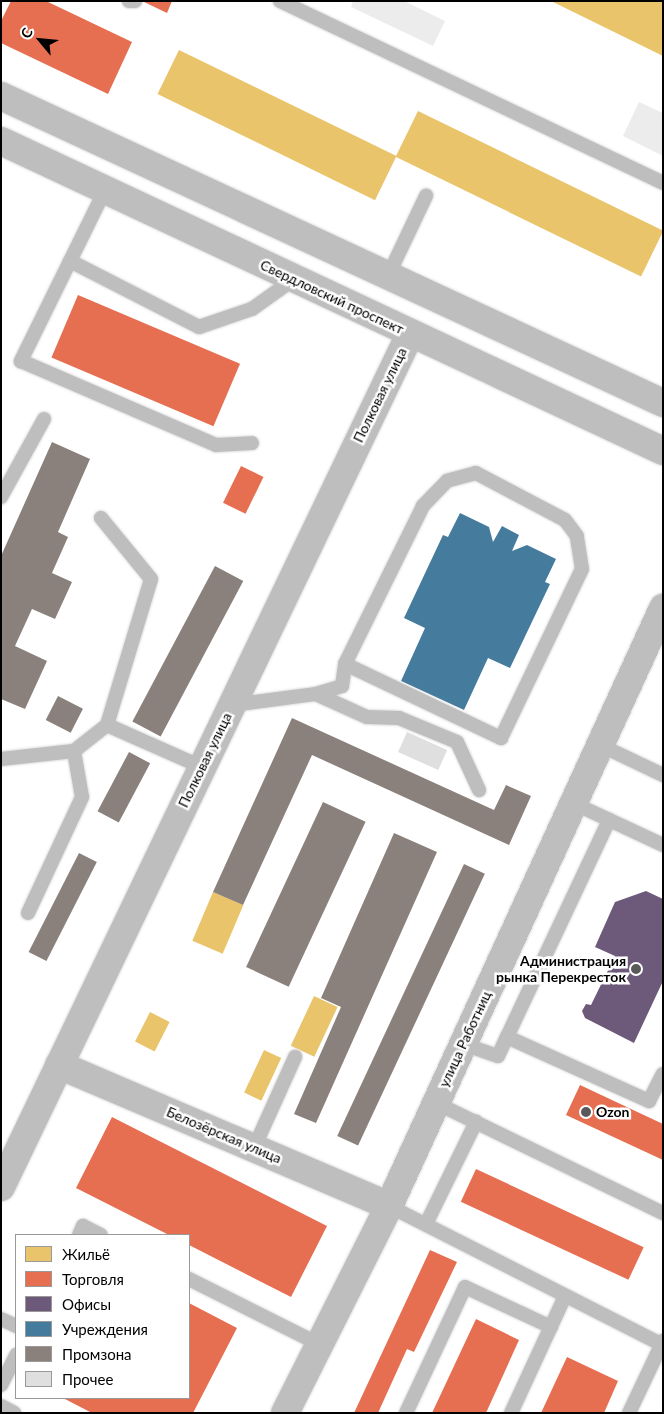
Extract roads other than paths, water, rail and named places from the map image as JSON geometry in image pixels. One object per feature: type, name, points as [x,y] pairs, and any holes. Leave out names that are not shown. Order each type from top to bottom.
[{"type":"street","points":[[1,96],[663,403]]},
{"type":"street","name":"Свердловский проспект","points":[[1,141],[663,451]]},
{"type":"street","name":"Полковая улица","points":[[1,1187],[410,334]]},
{"type":"street","name":"улица Работниц","points":[[291,1411],[320,1344],[389,1206],[663,608]]},
{"type":"street","name":"Белозёрская улица","points":[[59,1065],[389,1206]]},
{"type":"lane","points":[[129,1],[135,1]]},
{"type":"lane","points":[[280,1],[663,183]]},
{"type":"lane","points":[[105,190],[21,361],[216,445],[252,443]]},
{"type":"lane","points":[[388,276],[426,196]]},
{"type":"lane","points":[[70,261],[199,327],[252,309],[294,279]]},
{"type":"lane","points":[[1,497],[44,420]]},
{"type":"lane","points":[[232,705],[316,694],[342,686],[345,664],[423,506],[447,481],[476,472],[565,520],[577,536],[582,569],[501,738],[345,664]]},
{"type":"lane","points":[[1,759],[74,751],[106,725],[151,579],[101,518]]},
{"type":"lane","points":[[316,694],[367,718],[399,718],[457,742],[479,790]]},
{"type":"lane","points":[[106,725],[202,766]]},
{"type":"lane","points":[[600,745],[663,775]]},
{"type":"lane","points":[[28,914],[82,797],[74,751]]},
{"type":"lane","points":[[574,803],[663,845]]},
{"type":"lane","points":[[463,1044],[498,1056],[609,820]]},
{"type":"lane","points":[[507,1037],[649,1102],[663,1074]]},
{"type":"lane","points":[[254,1148],[295,1058]]},
{"type":"lane","points":[[436,1103],[663,1213]]},
{"type":"lane","points":[[426,1224],[476,1122]]},
{"type":"lane","points":[[389,1206],[662,1344],[630,1413]]},
{"type":"lane","points":[[80,1234],[84,1226],[99,1234]]},
{"type":"lane","points":[[190,1279],[320,1344]]},
{"type":"lane","points":[[406,1413],[465,1287],[551,1326]]},
{"type":"lane","points":[[511,1413],[565,1296]]},
{"type":"lane","points":[[1,1319],[15,1326]]},
{"type":"lane","points":[[1,1385],[15,1358]]},
{"type":"lane","points":[[1,1406],[14,1413]]},
{"type":"place","name":"Администрация рынка Перекресток","points":[[636,969]]},
{"type":"place","name":"Ozon","points":[[586,1112]]}]
